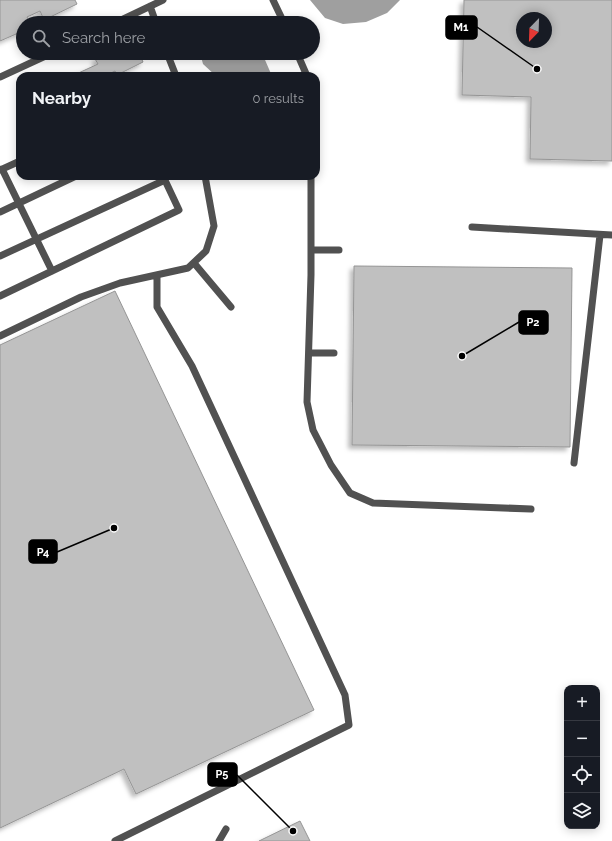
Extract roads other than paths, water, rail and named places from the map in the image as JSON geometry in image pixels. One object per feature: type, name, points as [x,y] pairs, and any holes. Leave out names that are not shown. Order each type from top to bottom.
[{"type":"lane","points":[[129,16],[163,0]]},
{"type":"lane","points":[[273,0],[281,16]]},
{"type":"lane","points":[[150,6],[154,16]]},
{"type":"lane","points":[[0,77],[37,60]]},
{"type":"lane","points":[[170,60],[174,72]]},
{"type":"lane","points":[[300,60],[305,72]]},
{"type":"lane","points":[[16,163],[1,170],[19,203],[52,272]]},
{"type":"lane","points":[[0,212],[68,180]]},
{"type":"lane","points":[[0,256],[160,180]]},
{"type":"lane","points":[[0,296],[179,210],[165,180]]},
{"type":"lane","points":[[0,336],[81,297],[120,283],[188,268],[206,251],[214,226],[206,180]]},
{"type":"lane","points":[[311,180],[311,250],[307,402],[313,430],[331,465],[350,493],[373,503],[531,509]]},
{"type":"lane","points":[[472,227],[612,235]]},
{"type":"lane","points":[[574,463],[600,235]]},
{"type":"lane","points":[[311,250],[339,250]]},
{"type":"lane","points":[[194,263],[231,307]]},
{"type":"lane","points":[[115,841],[349,725],[345,695],[192,366],[157,307],[157,275]]},
{"type":"lane","points":[[309,353],[334,353]]},
{"type":"lane","points":[[219,841],[226,829]]},
{"type":"place","name":"M1","points":[[537,69]]},
{"type":"place","name":"P2","points":[[462,356]]},
{"type":"place","name":"P4","points":[[114,528]]},
{"type":"place","name":"P5","points":[[293,831]]}]
